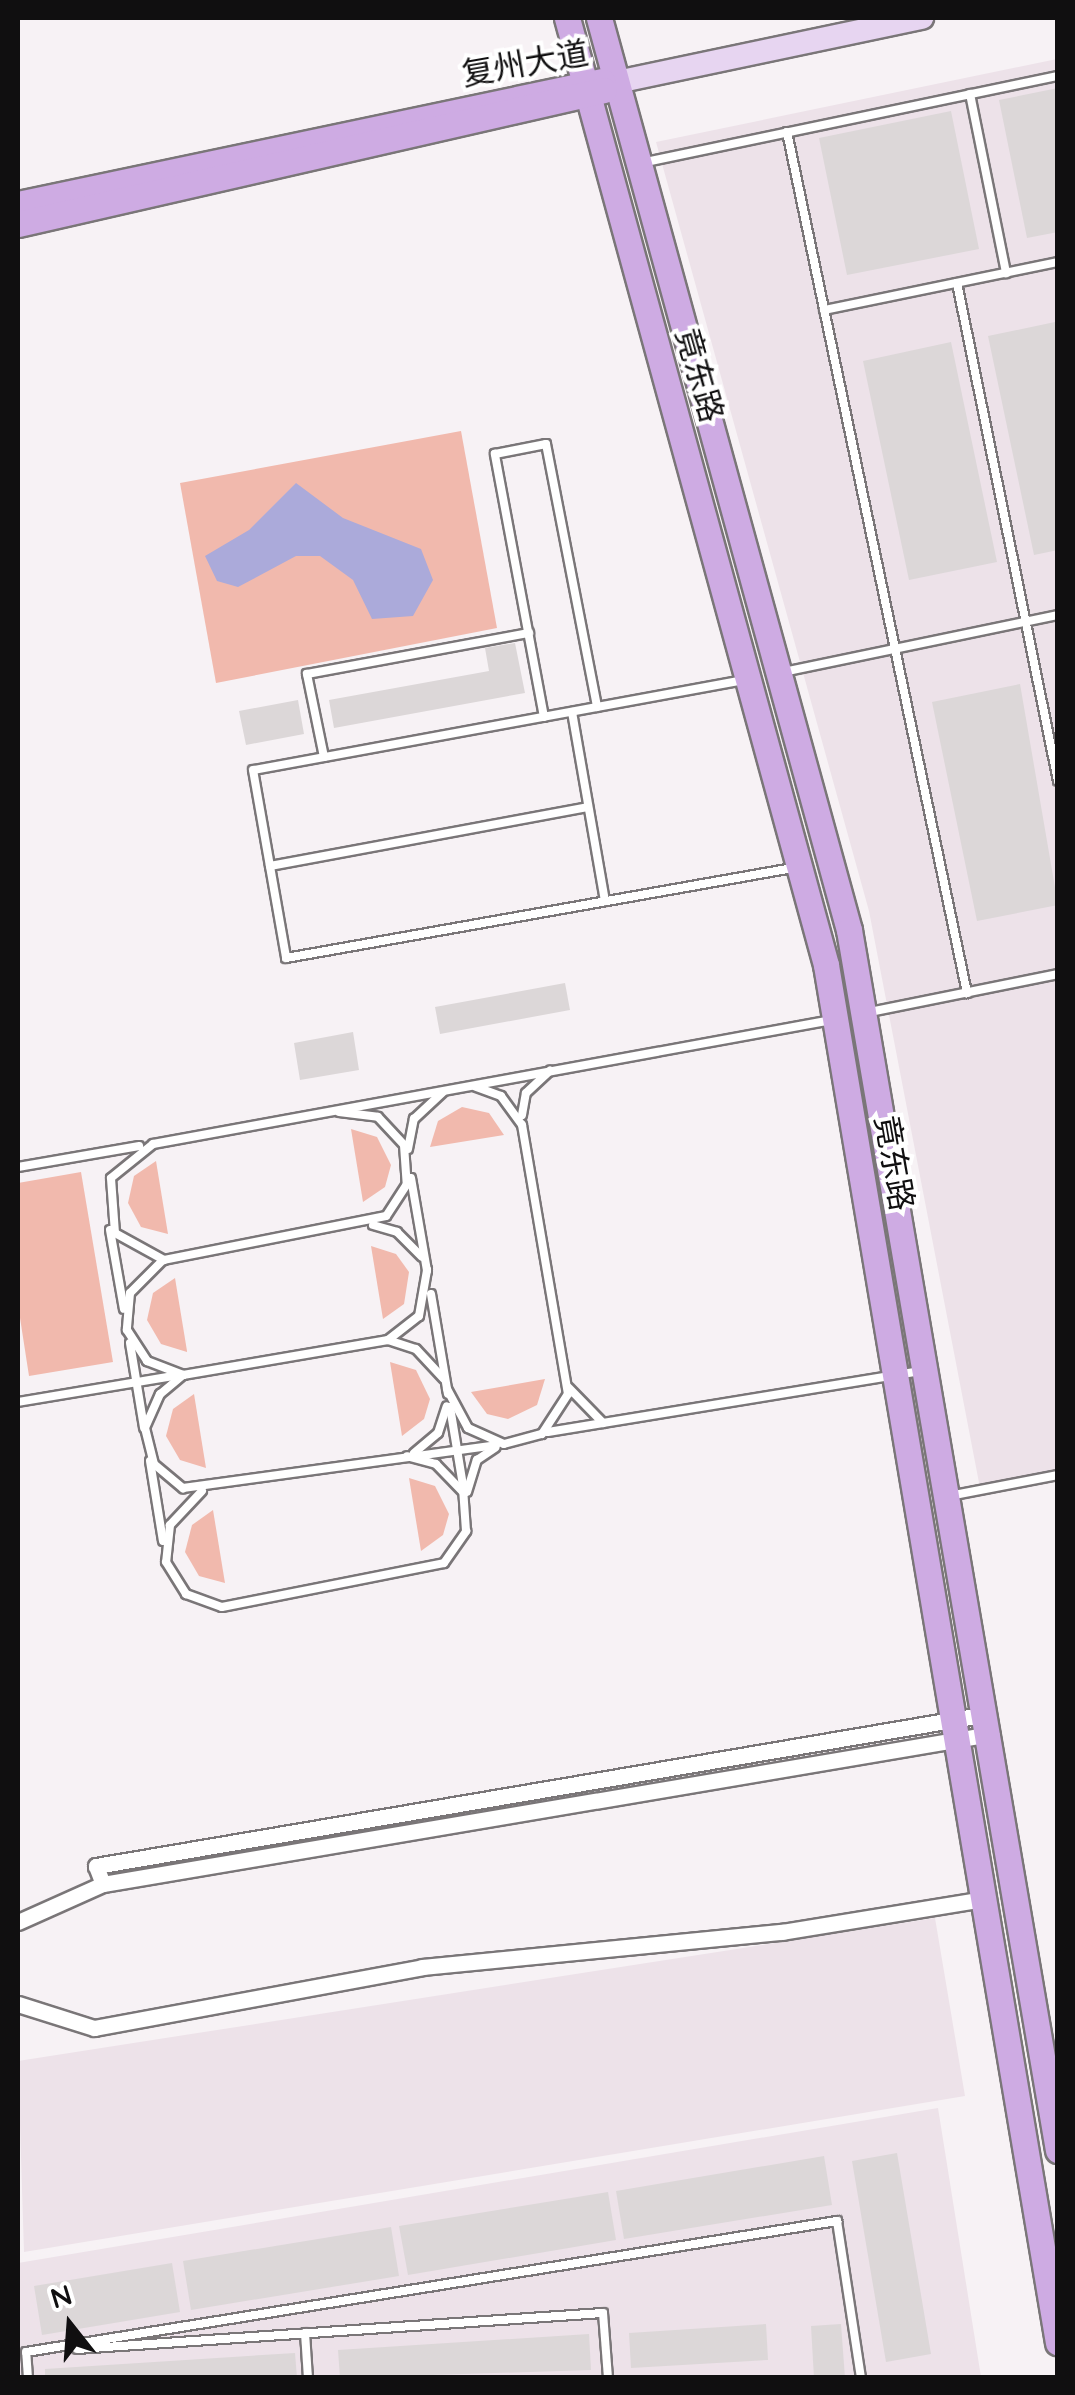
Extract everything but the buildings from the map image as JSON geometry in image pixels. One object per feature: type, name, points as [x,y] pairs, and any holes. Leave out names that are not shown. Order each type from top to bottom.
[{"type":"main road","name":"竟东路","points":[[567,18],[752,679],[802,866],[837,1019],[900,1374],[1058,2343]]},
{"type":"main road","name":"竟东路","points":[[599,18],[783,672],[867,1013],[1052,2077],[1058,2150]]},
{"type":"main road","name":"复州大道","points":[[18,224],[616,82]]},
{"type":"main road","name":"复州大道","points":[[18,204],[587,90]]},
{"type":"street","points":[[616,82],[922,18]]},
{"type":"street","points":[[18,1922],[103,1884],[96,1866],[989,1724]]},
{"type":"street","points":[[18,2004],[94,2028],[422,1967],[782,1932],[983,1899]]},
{"type":"lane","points":[[641,164],[1058,76]]},
{"type":"lane","points":[[970,94],[1006,273]]},
{"type":"lane","points":[[787,132],[967,993]]},
{"type":"lane","points":[[824,310],[1057,264]]},
{"type":"lane","points":[[957,283],[1058,781]]},
{"type":"lane","points":[[544,717],[496,454],[546,444],[597,707]]},
{"type":"lane","points":[[783,672],[1058,615]]},
{"type":"lane","points":[[324,757],[308,674],[529,633]]},
{"type":"lane","points":[[752,679],[253,770],[286,958],[802,866]]},
{"type":"lane","points":[[572,712],[604,901]]},
{"type":"lane","points":[[270,866],[588,808]]},
{"type":"lane","points":[[18,1167],[339,1112],[1058,974]]},
{"type":"lane","points":[[543,1433],[562,1412],[568,1383],[522,1125],[526,1093],[555,1068]]},
{"type":"lane","points":[[108,1215],[128,1247],[164,1260],[368,1225],[399,1202],[409,1164],[414,1118],[463,1086],[501,1096],[522,1125]]},
{"type":"lane","points":[[339,1112],[378,1117],[409,1164],[468,1511]]},
{"type":"lane","points":[[153,1144],[111,1178],[108,1215],[166,1562],[203,1603],[259,1601],[427,1572],[458,1549],[476,1460],[511,1443],[543,1433],[927,1370]]},
{"type":"lane","points":[[18,1402],[388,1340],[419,1316],[428,1275],[413,1243],[368,1225]]},
{"type":"lane","points":[[164,1260],[130,1293],[128,1330],[147,1362],[183,1374]]},
{"type":"lane","points":[[388,1340],[432,1360],[468,1428],[511,1443]]},
{"type":"lane","points":[[183,1374],[150,1410],[147,1447],[167,1478],[202,1491],[407,1456],[511,1443]]},
{"type":"lane","points":[[568,1383],[603,1423]]},
{"type":"lane","points":[[407,1456],[438,1433],[447,1390]]},
{"type":"lane","points":[[407,1456],[452,1476],[468,1511]]},
{"type":"lane","points":[[950,1496],[1058,1475]]},
{"type":"lane","points":[[166,1562],[170,1525],[202,1491]]},
{"type":"lane","points":[[22,2352],[837,2221],[861,2378]]},
{"type":"lane","points":[[22,2352],[604,2313],[608,2378]]},
{"type":"lane","points":[[304,2333],[308,2378]]},
{"type":"lane","points":[[22,2352],[28,2378]]},
{"type":"shaded area","points":[[1057,59],[1057,1478],[981,1493],[869,911],[656,142]]},
{"type":"shaded area","points":[[461,431],[497,628],[216,683],[180,483]]},
{"type":"shaded area","points":[[462,1107],[489,1113],[504,1135],[430,1147],[438,1121]]},
{"type":"shaded area","points":[[351,1129],[377,1137],[391,1165],[385,1187],[363,1202]]},
{"type":"shaded area","points":[[156,1161],[168,1234],[141,1227],[128,1203],[134,1176]]},
{"type":"shaded area","points":[[81,1172],[113,1362],[29,1376],[18,1305],[18,1183]]},
{"type":"shaded area","points":[[371,1246],[396,1254],[409,1272],[404,1304],[383,1319]]},
{"type":"shaded area","points":[[175,1278],[187,1352],[161,1344],[147,1320],[153,1293]]},
{"type":"shaded area","points":[[390,1362],[416,1370],[430,1399],[424,1419],[402,1436]]},
{"type":"shaded area","points":[[545,1379],[537,1405],[508,1419],[487,1414],[471,1392]]},
{"type":"shaded area","points":[[194,1394],[206,1468],[180,1460],[166,1436],[173,1409]]},
{"type":"shaded area","points":[[409,1478],[435,1486],[449,1514],[443,1535],[421,1551]]},
{"type":"shaded area","points":[[213,1510],[225,1583],[199,1576],[185,1552],[192,1525]]},
{"type":"shaded area","points":[[935,1918],[965,2096],[24,2252],[18,2061]]},
{"type":"shaded area","points":[[938,2108],[981,2377],[18,2378],[18,2263]]},
{"type":"water","points":[[296,483],[343,518],[421,549],[433,580],[413,616],[372,619],[353,580],[320,556],[296,556],[238,587],[217,581],[205,556],[249,530]]}]
